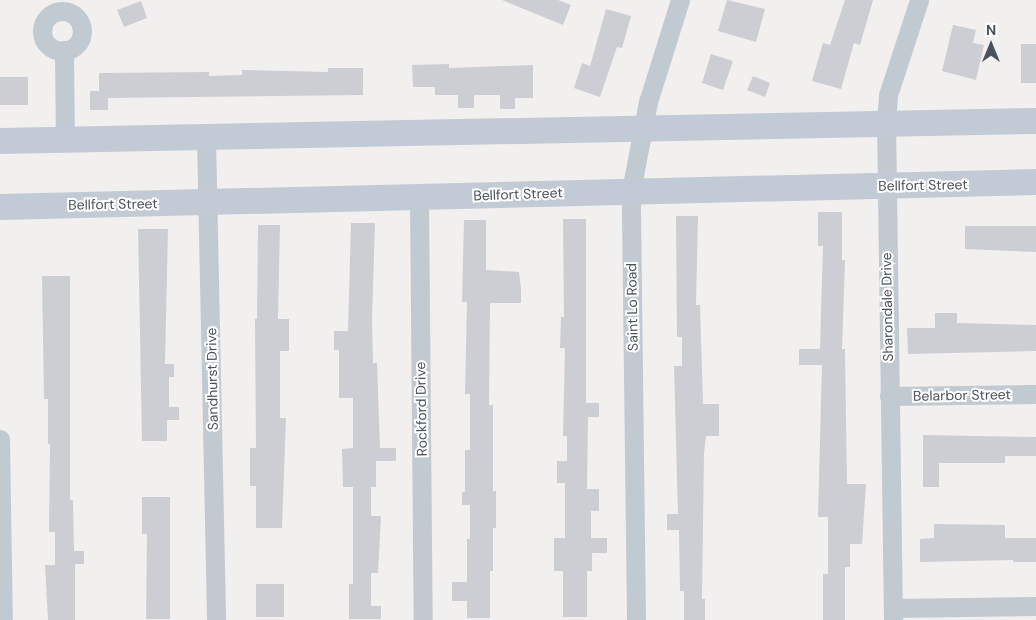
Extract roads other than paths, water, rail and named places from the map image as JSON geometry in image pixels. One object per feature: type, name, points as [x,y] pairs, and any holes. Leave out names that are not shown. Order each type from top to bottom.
[{"type":"main road","points":[[0,141],[65,142],[1036,121]]},
{"type":"main road","name":"Bellfort Street","points":[[0,207],[1036,182]]},
{"type":"street","name":"Saint Lo Road","points":[[636,620],[630,191],[642,129],[680,0]]},
{"type":"street","name":"Sharondale Drive","points":[[893,614],[884,186],[886,124],[888,95],[919,0]]},
{"type":"street","points":[[64,50],[65,142]]},
{"type":"street","name":"Sandhurst Drive","points":[[206,138],[209,202],[216,620]]},
{"type":"street","name":"Rockford Drive","points":[[419,197],[423,620]]},
{"type":"street","name":"Belarbor Street","points":[[889,396],[1036,394]]},
{"type":"street","points":[[0,439],[3,620]]},
{"type":"street","points":[[893,614],[1036,606]]}]
